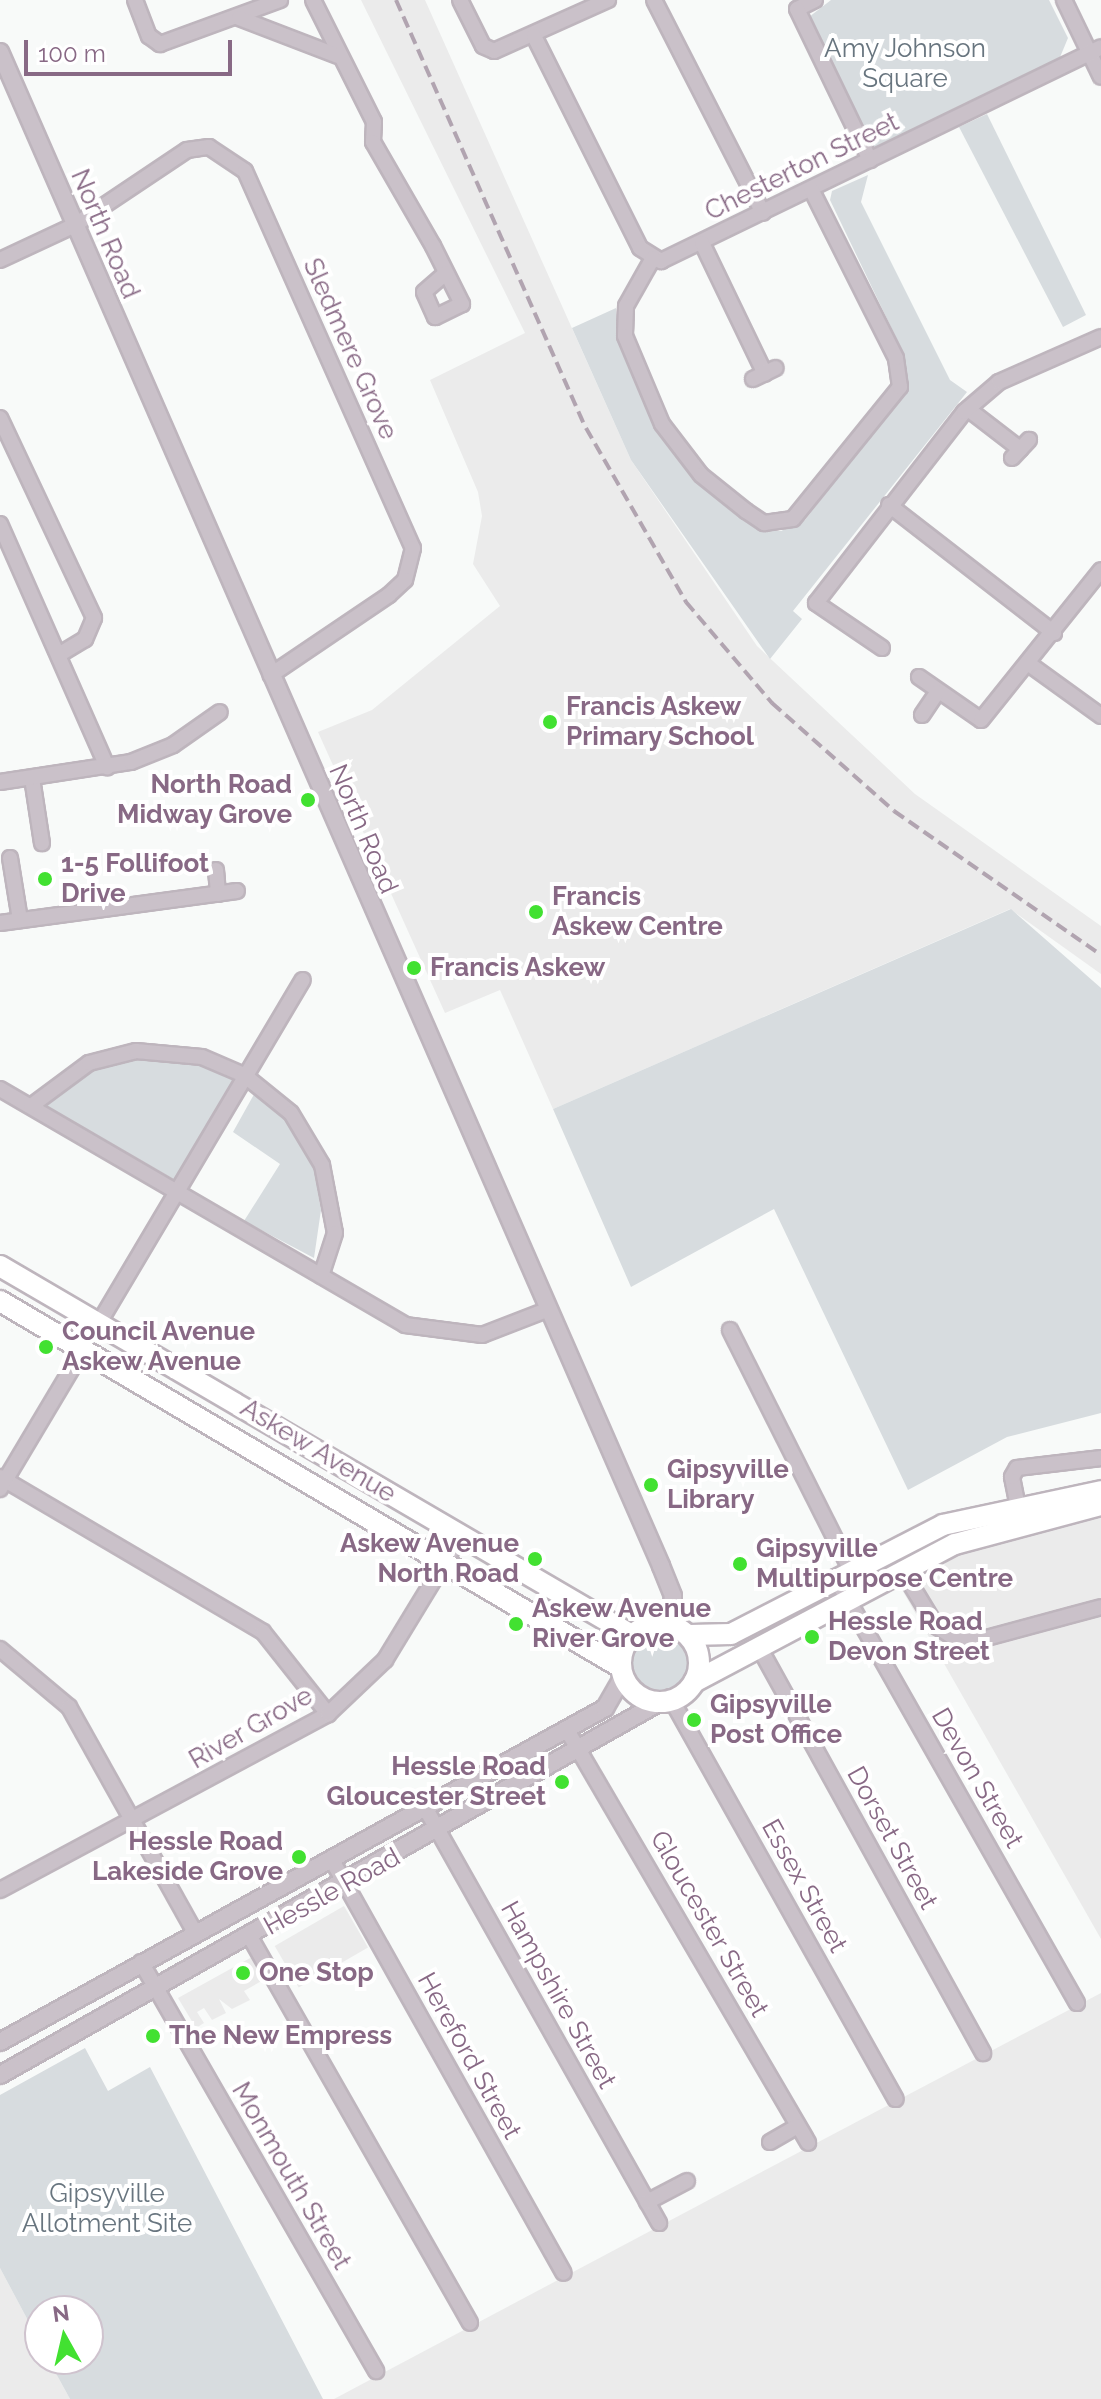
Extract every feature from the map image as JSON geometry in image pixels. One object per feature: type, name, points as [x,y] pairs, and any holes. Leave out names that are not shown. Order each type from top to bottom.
[{"type":"main road","name":"Askew Avenue","points":[[0,1266],[635,1637]]},
{"type":"main road","name":"Askew Avenue","points":[[0,1301],[446,1561],[620,1673]]},
{"type":"main road","points":[[1101,1491],[1020,1517],[955,1544],[665,1700],[634,1695],[620,1673],[635,1637],[669,1625],[690,1635],[731,1634],[842,1574],[943,1525],[1020,1517],[1101,1505]]},
{"type":"main road","points":[[690,1635],[699,1658],[694,1682]]},
{"type":"street","points":[[135,0],[160,44],[239,18],[280,0]]},
{"type":"street","points":[[313,0],[338,56],[374,122],[373,142],[446,273]]},
{"type":"street","points":[[460,0],[483,46],[494,51],[534,36],[608,0]]},
{"type":"street","points":[[654,0],[763,213]]},
{"type":"street","points":[[815,0],[794,5],[870,160]]},
{"type":"street","points":[[1064,0],[1095,50],[1101,77]]},
{"type":"street","points":[[239,18],[338,56]]},
{"type":"street","points":[[534,36],[640,248],[653,258],[626,306],[625,336],[662,424],[701,475],[764,523],[793,519],[900,387],[896,358],[811,189]]},
{"type":"street","name":"Chesterton Street","points":[[653,258],[702,243],[1095,50]]},
{"type":"street","name":"North Road","points":[[0,52],[673,1596],[669,1625]]},
{"type":"street","name":"Sledmere Grove","points":[[0,260],[75,225],[187,150],[209,147],[245,171],[413,548],[405,580],[389,595],[271,675]]},
{"type":"street","points":[[702,243],[765,374]]},
{"type":"street","points":[[882,648],[816,603],[889,505],[968,409],[999,382],[1101,337]]},
{"type":"street","points":[[968,409],[1020,449]]},
{"type":"street","points":[[0,418],[94,618],[92,632],[58,655]]},
{"type":"street","points":[[889,505],[1054,633]]},
{"type":"street","points":[[0,524],[107,767]]},
{"type":"street","points":[[919,677],[937,693],[981,720],[1054,633],[1101,570]]},
{"type":"street","points":[[1029,664],[1101,716]]},
{"type":"street","points":[[922,715],[937,693]]},
{"type":"street","points":[[0,782],[107,767],[173,745],[220,712]]},
{"type":"street","points":[[32,778],[42,843]]},
{"type":"street","points":[[10,859],[20,920]]},
{"type":"street","points":[[216,870],[218,894]]},
{"type":"street","points":[[0,923],[237,891]]},
{"type":"street","points":[[99,1323],[303,980]]},
{"type":"street","points":[[31,1106],[89,1063],[136,1051],[202,1057],[244,1075],[291,1113],[322,1165],[335,1233],[321,1276]]},
{"type":"street","points":[[0,1089],[175,1195],[433,1334],[482,1335],[549,1309]]},
{"type":"street","name":"Devon Street","points":[[730,1330],[842,1574],[1077,2003]]},
{"type":"street","points":[[83,1350],[2,1482],[263,1632],[328,1714]]},
{"type":"street","points":[[1020,1517],[1012,1477],[1017,1468],[1101,1458]]},
{"type":"street","name":"River Grove","points":[[0,1890],[328,1714],[385,1660],[461,1535]]},
{"type":"street","points":[[902,1570],[936,1626],[953,1637],[979,1640],[1101,1607]]},
{"type":"street","name":"Dorset Street","points":[[759,1647],[983,2053]]},
{"type":"street","points":[[0,1649],[69,1707],[195,1932]]},
{"type":"street","name":"Hessle Road","points":[[0,2042],[195,1932],[427,1811],[605,1708],[620,1673]]},
{"type":"street","name":"Hessle Road","points":[[0,2075],[346,1885],[665,1700]]},
{"type":"street","name":"Essex Street","points":[[665,1700],[896,2099]]},
{"type":"street","name":"Gloucester Street","points":[[567,1730],[808,2143]]},
{"type":"street","name":"Hampshire Street","points":[[427,1811],[659,2223]]},
{"type":"street","name":"Hereford Street","points":[[333,1862],[564,2273]]},
{"type":"street","points":[[250,1937],[470,2323]]},
{"type":"street","name":"Monmouth Street","points":[[141,1962],[376,2371]]},
{"type":"street","points":[[770,2142],[798,2126]]},
{"type":"street","points":[[647,2202],[687,2181]]},
{"type":"shaded area","name":"Francis Askew Primary School","points":[[361,0],[425,0],[631,460],[757,646],[915,794],[1101,926],[1101,974],[1010,909],[553,1109],[500,990],[445,1013],[318,732],[372,710],[500,606],[473,564],[482,516],[478,492],[430,380],[525,333]]},
{"type":"shaded area","points":[[1101,1508],[1101,1939],[901,1588],[942,1568],[957,1547]]},
{"type":"shaded area","points":[[344,1906],[368,1948],[299,1988],[275,1946]]},
{"type":"shaded area","points":[[252,1957],[265,1979],[244,1991],[250,2000],[232,2009],[219,1999],[226,2013],[212,2020],[204,2008],[197,2012],[204,2023],[196,2028],[178,1998]]},
{"type":"shaded area","points":[[1101,1993],[1101,2399],[334,2399],[718,2195]]},
{"type":"shaded area","points":[[0,2268],[24,2313],[24,2375],[57,2375],[70,2399],[0,2399]]},
{"type":"green space","name":"Amy Johnson Square","points":[[831,0],[1049,0],[1068,38],[1058,62],[882,151],[871,148],[809,17]]},
{"type":"green space","points":[[987,114],[1086,315],[1063,327],[959,127]]},
{"type":"green space","points":[[868,175],[861,202],[950,380],[967,392],[793,611],[802,619],[770,659],[631,460],[572,328],[616,308],[618,338],[657,427],[698,480],[763,530],[781,531],[805,520],[907,389],[902,350],[830,200],[832,191]]},
{"type":"green space","points":[[1011,909],[1101,988],[1101,1413],[1007,1437],[908,1490],[774,1209],[631,1287],[553,1109]]},
{"type":"green space","points":[[141,1058],[198,1063],[234,1078],[175,1180],[40,1102],[87,1071]]},
{"type":"green space","points":[[257,1089],[281,1109],[313,1163],[321,1210],[314,1258],[244,1221],[280,1164],[233,1132]]},
{"type":"green space","points":[[659,1633],[680,1642],[689,1663],[680,1684],[659,1693],[638,1684],[629,1663],[638,1642]]},
{"type":"green space","name":"Gipsyville Allotment Site","points":[[85,2048],[108,2091],[150,2067],[323,2399],[70,2399],[57,2375],[104,2375],[104,2295],[24,2295],[24,2313],[0,2268],[0,2095]]},
{"type":"railway","points":[[396,0],[586,428],[686,602],[772,703],[894,811],[1101,955]]},
{"type":"place","name":"Francis Askew Primary School","points":[[550,722]]},
{"type":"place","name":"North Road Midway Grove","points":[[308,800]]},
{"type":"place","name":"1-5 Follifoot Drive","points":[[45,879]]},
{"type":"place","name":"Francis Askew Centre","points":[[536,912]]},
{"type":"place","name":"Francis Askew","points":[[414,968]]},
{"type":"place","name":"Council Avenue Askew Avenue","points":[[46,1347]]},
{"type":"place","name":"Gipsyville Library","points":[[651,1485]]},
{"type":"place","name":"Askew Avenue North Road","points":[[535,1559]]},
{"type":"place","name":"Gipsyville Multipurpose Centre","points":[[740,1564]]},
{"type":"place","name":"Askew Avenue River Grove","points":[[516,1624]]},
{"type":"place","name":"Hessle Road Devon Street","points":[[812,1637]]},
{"type":"place","name":"Gipsyville Post Office","points":[[694,1720]]},
{"type":"place","name":"Hessle Road Gloucester Street","points":[[562,1782]]},
{"type":"place","name":"Hessle Road Lakeside Grove","points":[[299,1857]]},
{"type":"place","name":"One Stop","points":[[243,1973]]},
{"type":"place","name":"The New Empress","points":[[153,2036]]}]
